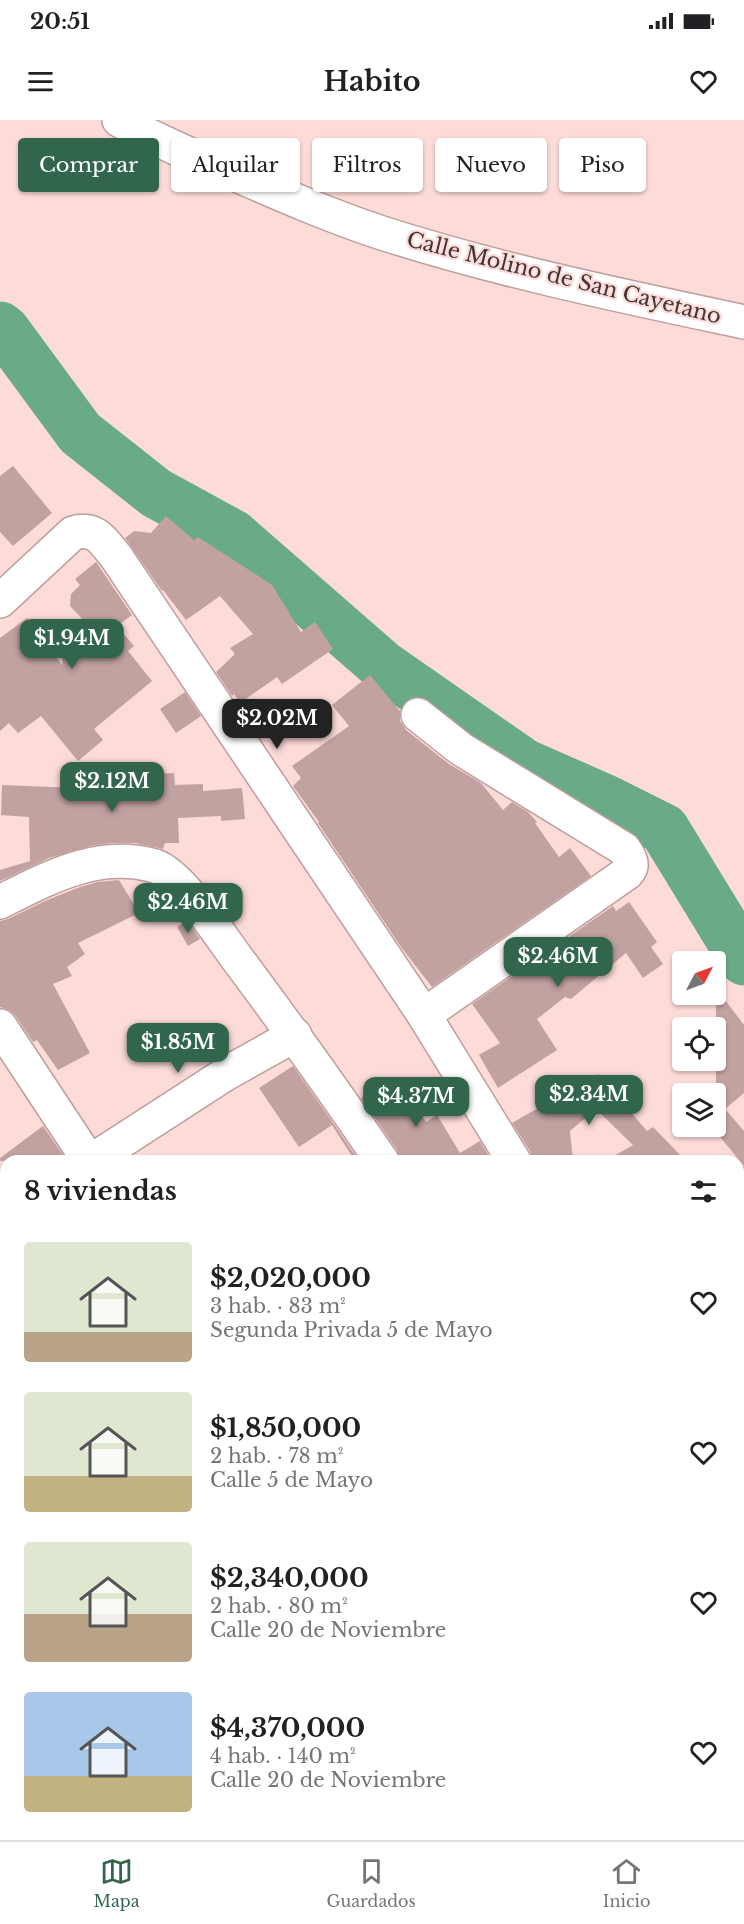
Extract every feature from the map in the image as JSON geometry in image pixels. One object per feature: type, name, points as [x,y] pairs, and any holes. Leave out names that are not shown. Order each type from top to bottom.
[{"type":"street","name":"Calle Molino de San Cayetano","points":[[119,120],[150,137],[284,196],[381,232],[479,262],[744,322]]},
{"type":"street","points":[[0,601],[73,533],[88,530],[100,538],[117,558],[424,1015],[510,1155]]},
{"type":"street","points":[[418,715],[461,748],[624,849],[632,863],[627,873],[424,1015]]},
{"type":"street","points":[[0,902],[63,872],[89,864],[113,860],[159,867],[180,884],[295,1035],[378,1155]]},
{"type":"street","points":[[1,1028],[86,1155]]},
{"type":"street","points":[[99,1155],[227,1073],[295,1035]]},
{"type":"building","points":[[13,466],[52,513],[13,546],[0,532],[0,476]]},
{"type":"building","points":[[166,516],[194,540],[198,537],[272,585],[301,632],[315,622],[333,649],[282,684],[277,677],[240,703],[234,694],[232,696],[216,672],[235,654],[230,648],[253,634],[220,596],[186,620],[162,591],[125,538],[134,531],[151,533]]},
{"type":"building","points":[[96,562],[132,615],[117,626],[134,646],[128,651],[152,681],[94,729],[103,740],[78,761],[41,716],[18,733],[9,723],[0,731],[0,638],[27,618],[62,665],[64,649],[90,627],[70,606],[71,594],[80,585],[75,579]]},
{"type":"building","points":[[370,675],[400,711],[400,721],[406,730],[449,764],[481,783],[503,810],[512,802],[528,812],[559,857],[570,848],[591,876],[432,987],[401,947],[293,786],[301,778],[292,766],[349,726],[332,705]]},
{"type":"building","points":[[185,692],[201,716],[176,733],[160,709]]},
{"type":"building","points":[[174,773],[175,785],[203,784],[203,791],[242,788],[245,819],[221,821],[221,816],[178,818],[179,843],[165,843],[163,849],[135,843],[90,846],[49,858],[0,881],[0,870],[30,861],[29,817],[1,815],[2,785],[100,789],[90,776],[152,776],[152,774]]},
{"type":"building","points":[[119,880],[139,913],[78,943],[85,954],[67,967],[72,976],[53,984],[90,1053],[58,1070],[37,1040],[33,1042],[15,1015],[0,1007],[0,921],[80,887]]},
{"type":"building","points":[[629,902],[657,942],[651,947],[663,964],[643,978],[626,953],[571,999],[565,997],[537,1019],[557,1050],[498,1088],[479,1055],[500,1043],[472,1004],[613,906],[616,911]]},
{"type":"building","points":[[187,921],[200,939],[188,946],[177,927]]},
{"type":"building","points":[[726,1001],[744,1025],[744,1093],[726,1108],[726,1083],[716,1083],[716,1071],[726,1071],[726,1017],[716,1017],[716,1005],[726,1005]]},
{"type":"building","points":[[293,1066],[355,1155],[351,1155],[332,1125],[299,1147],[259,1088]]},
{"type":"building","points":[[598,1074],[647,1131],[653,1127],[680,1155],[616,1155],[633,1145],[596,1109],[570,1131],[572,1155],[531,1155],[512,1123]]},
{"type":"building","points":[[398,1077],[426,1122],[437,1115],[460,1153],[480,1141],[488,1155],[398,1155],[361,1098]]},
{"type":"building","points":[[726,1110],[744,1131],[744,1155],[735,1155],[720,1137],[726,1137]]},
{"type":"building","points":[[43,1126],[63,1155],[4,1155]]},
{"type":"waterway","points":[[0,327],[80,433],[156,493],[233,535],[383,666],[524,764],[606,800],[664,829],[744,960]]}]
